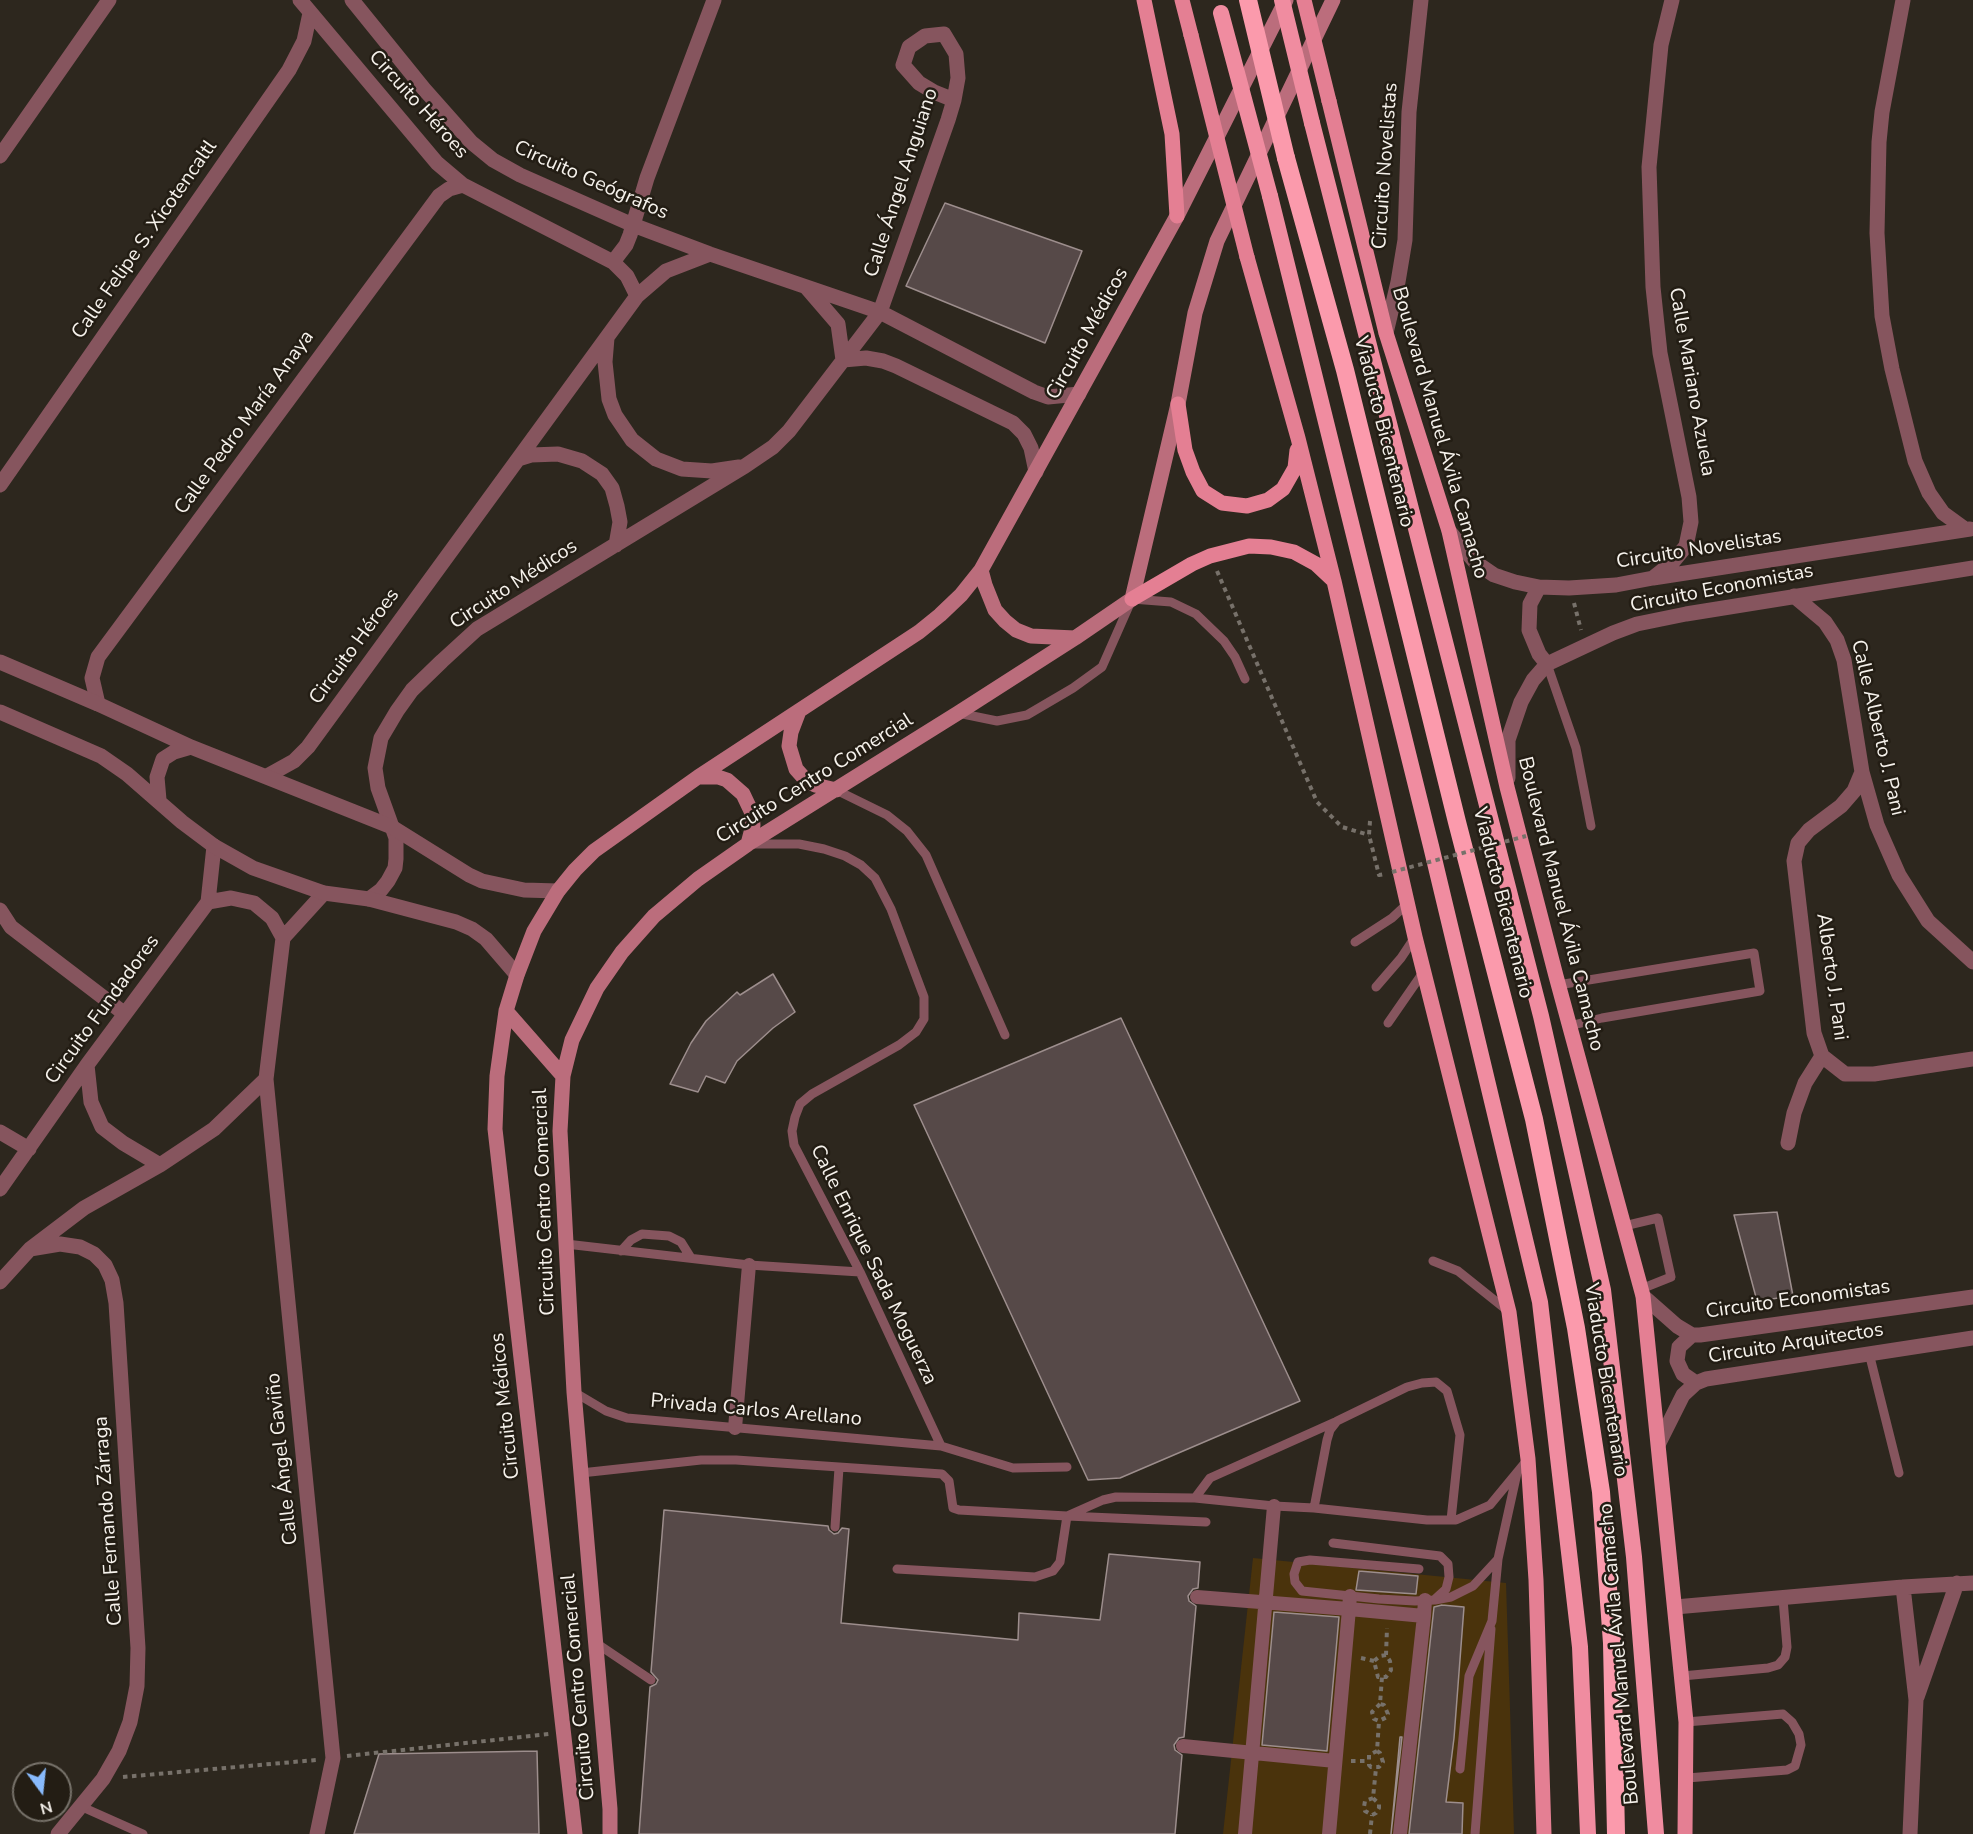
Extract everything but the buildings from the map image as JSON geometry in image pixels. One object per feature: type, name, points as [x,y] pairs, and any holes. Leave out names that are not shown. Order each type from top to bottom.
[{"type":"highway","name":"Viaducto Bicentenario","points":[[1248,0],[1286,158],[1345,370],[1457,822],[1534,1119],[1574,1316],[1601,1492],[1612,1643],[1616,1834]]},
{"type":"highway","name":"Boulevard Manuel Ávila Camacho","points":[[1282,0],[1541,1016],[1603,1290],[1634,1557],[1656,1834]]},
{"type":"highway","name":"Boulevard Manuel Ávila Camacho","points":[[1220,7],[1270,196],[1431,846],[1540,1302],[1581,1647],[1588,1834]]},
{"type":"main road","points":[[1144,0],[1172,134],[1177,216]]},
{"type":"main road","points":[[1182,0],[1247,257],[1298,438],[1334,581],[1407,904],[1509,1312],[1527,1459],[1536,1580],[1544,1834]]},
{"type":"main road","name":"Circuito Médicos","points":[[575,1834],[495,1129],[497,1076],[506,1011],[534,931],[558,891],[574,870],[594,851],[698,777],[926,626],[954,602],[981,570],[1177,216],[1286,0]]},
{"type":"main road","name":"Boulevard Manuel Ávila Camacho","points":[[1304,0],[1386,333],[1449,531],[1507,787],[1558,985],[1642,1292],[1686,1722],[1685,1834]]},
{"type":"main road","points":[[1132,598],[1178,404],[1195,313],[1217,241],[1333,0]]},
{"type":"main road","points":[[1178,404],[1185,450],[1193,472],[1203,491],[1222,503],[1247,506],[1268,500],[1283,489],[1295,468],[1298,438]]},
{"type":"main road","points":[[1132,598],[1210,556],[1250,546],[1283,549],[1310,560],[1334,581]]},
{"type":"main road","points":[[981,570],[995,610],[1016,630],[1031,636],[1075,638]]},
{"type":"main road","name":"Circuito Centro Comercial","points":[[610,1834],[610,1809],[574,1392],[560,1131],[563,1076],[572,1040],[582,1015],[597,988],[622,952],[654,916],[698,879],[748,844],[1075,638],[1132,598]]},
{"type":"main road","points":[[799,711],[791,732],[789,746],[796,769],[815,785],[836,790]]},
{"type":"main road","points":[[698,777],[718,777],[727,780],[743,794],[752,813],[753,825],[748,844]]},
{"type":"main road","points":[[506,1011],[563,1076]]},
{"type":"street","points":[[0,156],[109,0]]},
{"type":"street","name":"Circuito Héroes","points":[[300,0],[430,155],[463,185],[613,262],[627,276],[637,296]]},
{"type":"street","name":"Circuito Geógrafos","points":[[352,0],[424,89],[471,142],[493,160],[520,175],[633,225],[880,312],[1034,392],[1048,397],[1078,394]]},
{"type":"street","points":[[613,262],[626,245],[646,182],[714,0]]},
{"type":"street","name":"Circuito Novelistas","points":[[1386,333],[1405,240],[1409,112],[1421,0]]},
{"type":"street","name":"Calle Mariano Azuela","points":[[1653,578],[1672,563],[1686,546],[1691,522],[1689,497],[1660,353],[1653,287],[1649,166],[1661,45],[1672,0]]},
{"type":"street","points":[[1903,0],[1882,111],[1879,142],[1877,233],[1882,316],[1892,369],[1915,461],[1929,493],[1943,513],[1969,529]]},
{"type":"street","name":"Calle Felipe S. Xicotencaltl","points":[[0,485],[289,70],[304,41],[310,13]]},
{"type":"street","name":"Calle Ángel Anguiano","points":[[880,312],[954,99],[958,78],[956,54],[944,34],[925,36],[909,47],[903,65],[918,83],[954,99]]},
{"type":"street","name":"Calle Pedro María Anaya","points":[[98,704],[92,678],[98,657],[439,196],[449,189],[463,185]]},
{"type":"street","name":"Circuito Héroes","points":[[267,776],[294,761],[308,747],[637,296],[666,271],[710,254]]},
{"type":"street","points":[[806,286],[838,324],[843,360],[866,358],[883,361],[1012,423],[1024,434],[1031,448],[1036,472]]},
{"type":"street","name":"Circuito Médicos","points":[[369,899],[381,890],[395,868],[397,850],[396,838],[378,788],[375,768],[378,748],[386,728],[412,690],[477,629],[773,447],[789,431],[880,312]]},
{"type":"street","points":[[607,337],[605,362],[609,399],[615,415],[632,440],[656,459],[682,469],[712,471],[745,466]]},
{"type":"street","points":[[518,459],[537,454],[558,454],[582,461],[602,474],[612,488],[617,506],[620,522],[616,545]]},
{"type":"street","name":"Circuito Novelistas","points":[[1449,531],[1475,562],[1494,575],[1539,587],[1569,588],[1616,585],[1969,529]]},
{"type":"street","name":"Circuito Economistas","points":[[1507,787],[1508,741],[1521,702],[1533,680],[1548,664],[1586,646],[1637,624],[1794,596],[1973,568]]},
{"type":"street","points":[[1539,587],[1530,604],[1529,630],[1532,642],[1548,664]]},
{"type":"street","name":"Calle Alberto J. Pani","points":[[1794,596],[1825,622],[1837,640],[1844,660],[1862,772],[1877,825],[1899,875],[1928,921],[1973,962]]},
{"type":"street","points":[[0,662],[191,747],[392,827],[482,881],[524,890],[558,891]]},
{"type":"street","points":[[0,712],[101,756],[127,774],[182,822],[214,846],[253,868],[324,892],[369,899],[456,922],[486,939],[517,975]]},
{"type":"street","points":[[159,800],[157,777],[163,759],[174,752],[191,747]]},
{"type":"street","name":"Alberto J. Pani","points":[[1862,772],[1854,791],[1841,806],[1809,830],[1798,843],[1794,861],[1814,1033],[1822,1056],[1845,1074],[1874,1074],[1973,1059]]},
{"type":"street","points":[[214,846],[208,902],[231,898],[254,903],[272,918],[283,938]]},
{"type":"street","points":[[0,1282],[30,1249],[84,1208],[160,1165],[214,1129],[267,1079],[283,938],[324,892]]},
{"type":"street","name":"Circuito Fundadores","points":[[0,1189],[87,1065],[208,902]]},
{"type":"street","points":[[0,910],[11,927],[125,1014]]},
{"type":"street","points":[[1788,1143],[1794,1113],[1805,1083],[1822,1056]]},
{"type":"street","points":[[87,1065],[91,1102],[102,1127],[123,1143],[160,1165]]},
{"type":"street","name":"Calle Ángel Gaviño","points":[[267,1079],[333,1758],[317,1834]]},
{"type":"street","points":[[0,1132],[29,1149]]},
{"type":"street","name":"Calle Fernando Zárraga","points":[[30,1249],[60,1244],[80,1247],[93,1254],[109,1272],[116,1303],[138,1648],[137,1686],[130,1722],[119,1751],[103,1779],[58,1834]]},
{"type":"street","points":[[735,1428],[749,1265]]},
{"type":"street","name":"Circuito Economistas","points":[[1642,1292],[1666,1318],[1692,1335],[1973,1297]]},
{"type":"street","points":[[1692,1335],[1679,1347],[1677,1361],[1683,1374],[1696,1383]]},
{"type":"street","name":"Circuito Arquitectos","points":[[1659,1443],[1676,1406],[1683,1395],[1696,1383],[1717,1377],[1973,1338]]},
{"type":"street","points":[[1245,1834],[1274,1506]]},
{"type":"street","points":[[1916,1700],[1957,1583]]},
{"type":"street","points":[[1675,1607],[1973,1583]]},
{"type":"street","points":[[1903,1587],[1916,1700],[1910,1834]]},
{"type":"street","points":[[1197,1597],[1266,1602],[1349,1603],[1388,1613],[1424,1616]]},
{"type":"street","points":[[1400,1834],[1424,1616],[1430,1600]]},
{"type":"street","points":[[1329,1834],[1349,1603]]},
{"type":"street","points":[[1183,1746],[1335,1761]]},
{"type":"lane","points":[[958,713],[997,721],[1027,715],[1073,688],[1102,667],[1132,598],[1171,602],[1196,614],[1224,641],[1235,657],[1245,679]]},
{"type":"lane","points":[[1548,664],[1576,748],[1591,826]]},
{"type":"lane","points":[[836,790],[887,815],[907,831],[926,855],[1005,1035]]},
{"type":"lane","name":"Calle Enrique Sada Moguerza","points":[[748,844],[799,844],[835,852],[861,865],[875,878],[891,909],[924,997],[924,1019],[916,1032],[899,1045],[812,1094],[800,1104],[792,1131],[794,1145],[860,1272],[941,1446]]},
{"type":"lane","points":[[1355,942],[1392,918],[1407,904]]},
{"type":"lane","points":[[1376,987],[1415,937]]},
{"type":"lane","points":[[1558,985],[1754,953],[1760,991],[1602,1018],[1569,1026]]},
{"type":"lane","points":[[1388,1023],[1424,971]]},
{"type":"lane","points":[[1624,1226],[1658,1218],[1671,1277],[1642,1292]]},
{"type":"lane","points":[[621,1251],[631,1240],[642,1234],[669,1236],[681,1242],[691,1258]]},
{"type":"lane","points":[[566,1245],[749,1265],[860,1272]]},
{"type":"lane","points":[[1433,1261],[1458,1271],[1509,1312]]},
{"type":"lane","points":[[1869,1353],[1899,1473]]},
{"type":"lane","points":[[1195,1498],[1210,1478],[1407,1388],[1422,1383],[1436,1382],[1447,1390],[1461,1435],[1451,1520]]},
{"type":"lane","name":"Privada Carlos Arellano","points":[[574,1392],[606,1412],[627,1418],[941,1446],[1013,1468],[1067,1467]]},
{"type":"lane","points":[[1314,1508],[1327,1440],[1330,1430],[1337,1421]]},
{"type":"lane","points":[[1067,1516],[1103,1500],[1116,1497],[1195,1498],[1427,1520],[1456,1520],[1490,1505],[1527,1459]]},
{"type":"lane","points":[[581,1473],[701,1460],[736,1460],[942,1474],[949,1481],[953,1508],[959,1510],[1206,1522]]},
{"type":"lane","points":[[835,1527],[839,1468]]},
{"type":"lane","points":[[1474,1834],[1498,1559],[1517,1471]]},
{"type":"lane","points":[[897,1569],[1044,1576],[1053,1571],[1060,1562],[1067,1516]]},
{"type":"lane","points":[[1333,1543],[1440,1556],[1448,1564],[1449,1577],[1446,1589],[1430,1600]]},
{"type":"lane","points":[[1419,1569],[1310,1560],[1298,1562],[1294,1574],[1295,1582],[1302,1591],[1349,1603],[1430,1600],[1451,1597],[1473,1586],[1498,1559]]},
{"type":"lane","points":[[1682,1676],[1768,1668],[1778,1665],[1785,1657],[1787,1647],[1783,1599]]},
{"type":"lane","points":[[1460,1769],[1469,1676],[1492,1621]]},
{"type":"lane","points":[[596,1643],[651,1680]]},
{"type":"lane","points":[[1686,1722],[1783,1714],[1792,1722],[1799,1734],[1801,1745],[1795,1766],[1787,1770],[1687,1778]]},
{"type":"lane","points":[[81,1806],[143,1834]]},
{"type":"path","points":[[1210,556],[1317,802],[1341,827],[1368,834],[1379,875]]},
{"type":"path","points":[[1569,588],[1586,646]]},
{"type":"path","points":[[1392,872],[1526,836]]},
{"type":"path","points":[[1386,1655],[1380,1656],[1374,1662],[1378,1677],[1386,1677],[1391,1670],[1390,1661],[1386,1655],[1388,1613]]},
{"type":"path","points":[[1379,1721],[1374,1719],[1372,1712],[1380,1704],[1382,1677]]},
{"type":"path","points":[[1379,1721],[1388,1714],[1384,1705],[1380,1704]]},
{"type":"path","points":[[1373,1798],[1376,1768],[1383,1762],[1377,1751],[1379,1721]]},
{"type":"path","points":[[103,1779],[333,1758],[564,1733]]},
{"type":"path","points":[[1376,1768],[1371,1767],[1368,1761],[1371,1753],[1377,1751]]},
{"type":"path","points":[[1370,1834],[1372,1815],[1379,1808],[1379,1804],[1373,1798]]},
{"type":"path","points":[[1372,1815],[1365,1811],[1364,1807],[1365,1801],[1373,1798]]},
{"type":"shaded area","points":[[1253,1558],[1506,1583],[1514,1834],[1223,1834]]}]
